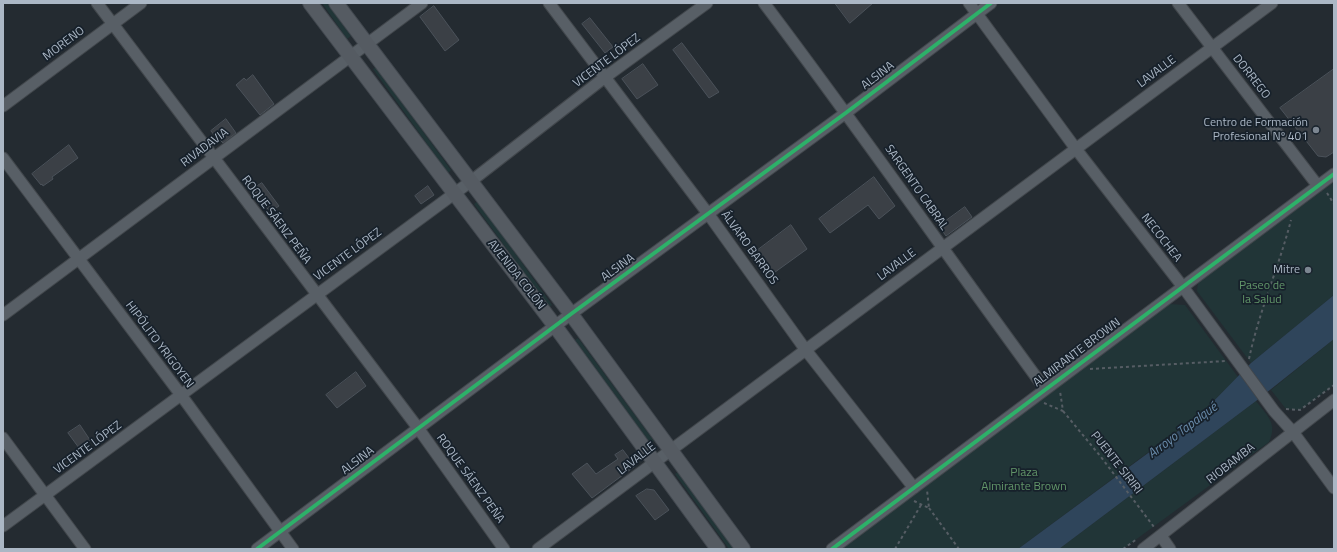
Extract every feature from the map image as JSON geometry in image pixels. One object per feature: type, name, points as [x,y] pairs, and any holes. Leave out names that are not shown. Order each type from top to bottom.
[{"type":"main road","name":"AVENIDA COLÓN","points":[[310,3],[555,326],[718,549]]},
{"type":"main road","name":"AVENIDA COLÓN","points":[[336,3],[571,314],[669,450],[743,549]]},
{"type":"street","name":"ROQUE SÁENZ PEÑA","points":[[97,3],[213,159],[418,428],[504,549]]},
{"type":"street","name":"MORENO","points":[[3,106],[141,3]]},
{"type":"street","name":"RIVADAVIA","points":[[3,315],[422,3]]},
{"type":"street","name":"ÁLVARO BARROS","points":[[549,3],[604,78],[709,215],[805,349],[914,488]]},
{"type":"street","name":"VICENTE LÓPEZ","points":[[3,526],[181,396],[453,193],[470,182],[604,78],[708,3]]},
{"type":"street","name":"SARGENTO CABRAL","points":[[764,3],[847,112],[942,248],[1045,389]]},
{"type":"street","name":"NECOCHEA","points":[[970,3],[1076,149],[1243,367],[1279,409],[1293,432],[1334,488]]},
{"type":"street","name":"ALSINA","points":[[257,549],[571,314],[709,215],[991,3]]},
{"type":"street","name":"DORREGO","points":[[1178,3],[1211,48],[1321,188]]},
{"type":"street","name":"LAVALLE","points":[[538,549],[669,450],[1272,3]]},
{"type":"street","name":"HIPÓLITO YRIGOYEN","points":[[3,158],[181,396],[292,549]]},
{"type":"street","name":"ALMIRANTE BROWN","points":[[832,549],[1183,287],[1321,188],[1334,174]]},
{"type":"street","name":"RIOBAMBA","points":[[1144,549],[1334,400]]},
{"type":"street","points":[[3,438],[85,549]]},
{"type":"street","points":[[1161,536],[1170,549]]},
{"type":"path","points":[[1321,188],[1334,204]]},
{"type":"path","points":[[1244,354],[1248,360],[1256,327],[1282,254],[1292,219]]},
{"type":"path","points":[[1222,355],[1230,366]]},
{"type":"path","points":[[1089,370],[1226,361]]},
{"type":"path","points":[[1279,409],[1286,408],[1300,410],[1334,385]]},
{"type":"path","points":[[1059,386],[1063,411]]},
{"type":"path","points":[[1039,401],[1063,411]]},
{"type":"path","points":[[927,485],[929,508],[959,549]]},
{"type":"path","points":[[908,499],[929,508]]},
{"type":"path","points":[[895,549],[921,505]]},
{"type":"green space","points":[[322,3],[327,3],[351,36],[347,39]]},
{"type":"green space","points":[[376,67],[451,170],[448,173],[373,69]]},
{"type":"green space","name":"Paseo de la Salud","points":[[1334,182],[1334,295],[1251,363],[1197,291],[1198,282]]},
{"type":"green space","points":[[478,201],[552,305],[549,307],[474,204]]},
{"type":"green space","name":"Plaza Almirante Brown","points":[[1169,304],[1185,305],[1238,377],[1201,413],[1018,549],[840,549]]},
{"type":"green space","points":[[578,338],[654,441],[650,443],[575,340]]},
{"type":"green space","points":[[1334,339],[1334,385],[1300,410],[1286,409],[1271,390]]},
{"type":"green space","points":[[1256,401],[1272,425],[1269,442],[1123,549],[1059,549]]},
{"type":"green space","points":[[678,472],[734,549],[729,549],[675,474]]},
{"type":"water","name":"Arroyo Tapalqué","points":[[1334,295],[1334,339],[1256,401],[1059,549],[1018,549],[1201,414],[1251,363]]},
{"type":"building","points":[[835,3],[873,3],[850,23]]},
{"type":"building","points":[[434,6],[459,40],[445,51],[420,17]]},
{"type":"building","points":[[590,18],[613,47],[605,53],[582,24]]},
{"type":"building","points":[[682,43],[719,92],[709,98],[673,50]]},
{"type":"building","points":[[643,64],[658,85],[637,99],[622,79]]},
{"type":"building","name":"Centro de Formación Profesional Nº 401","points":[[1334,69],[1334,152],[1326,157],[1318,156],[1280,108]]},
{"type":"building","points":[[253,75],[274,104],[260,115],[236,85],[244,78],[246,80]]},
{"type":"building","points":[[226,119],[236,133],[223,143],[220,140],[219,141],[211,131]]},
{"type":"building","points":[[69,145],[78,158],[52,177],[53,179],[43,186],[42,184],[41,185],[32,174]]},
{"type":"building","points":[[874,177],[895,206],[879,219],[868,205],[830,233],[819,219]]},
{"type":"building","points":[[262,183],[279,206],[270,212],[253,189]]},
{"type":"building","points":[[428,186],[434,195],[421,204],[415,196]]},
{"type":"building","points":[[965,207],[972,217],[946,236],[939,226]]},
{"type":"building","points":[[791,225],[807,249],[771,275],[754,253]]},
{"type":"building","points":[[356,372],[366,386],[337,408],[326,395]]},
{"type":"building","points":[[80,425],[90,440],[79,448],[68,433]]},
{"type":"building","points":[[623,450],[635,466],[592,498],[572,474],[587,463],[596,474],[618,459],[615,455]]},
{"type":"building","points":[[647,489],[654,490],[669,510],[655,520],[636,496]]},
{"type":"cycle path","points":[[257,549],[571,314],[847,112],[991,3]]},
{"type":"cycle path","points":[[832,549],[1334,174]]},
{"type":"place","name":"Centro de Formación Profesional Nº 401","points":[[1316,130]]},
{"type":"place","name":"Mitre","points":[[1308,270]]}]
